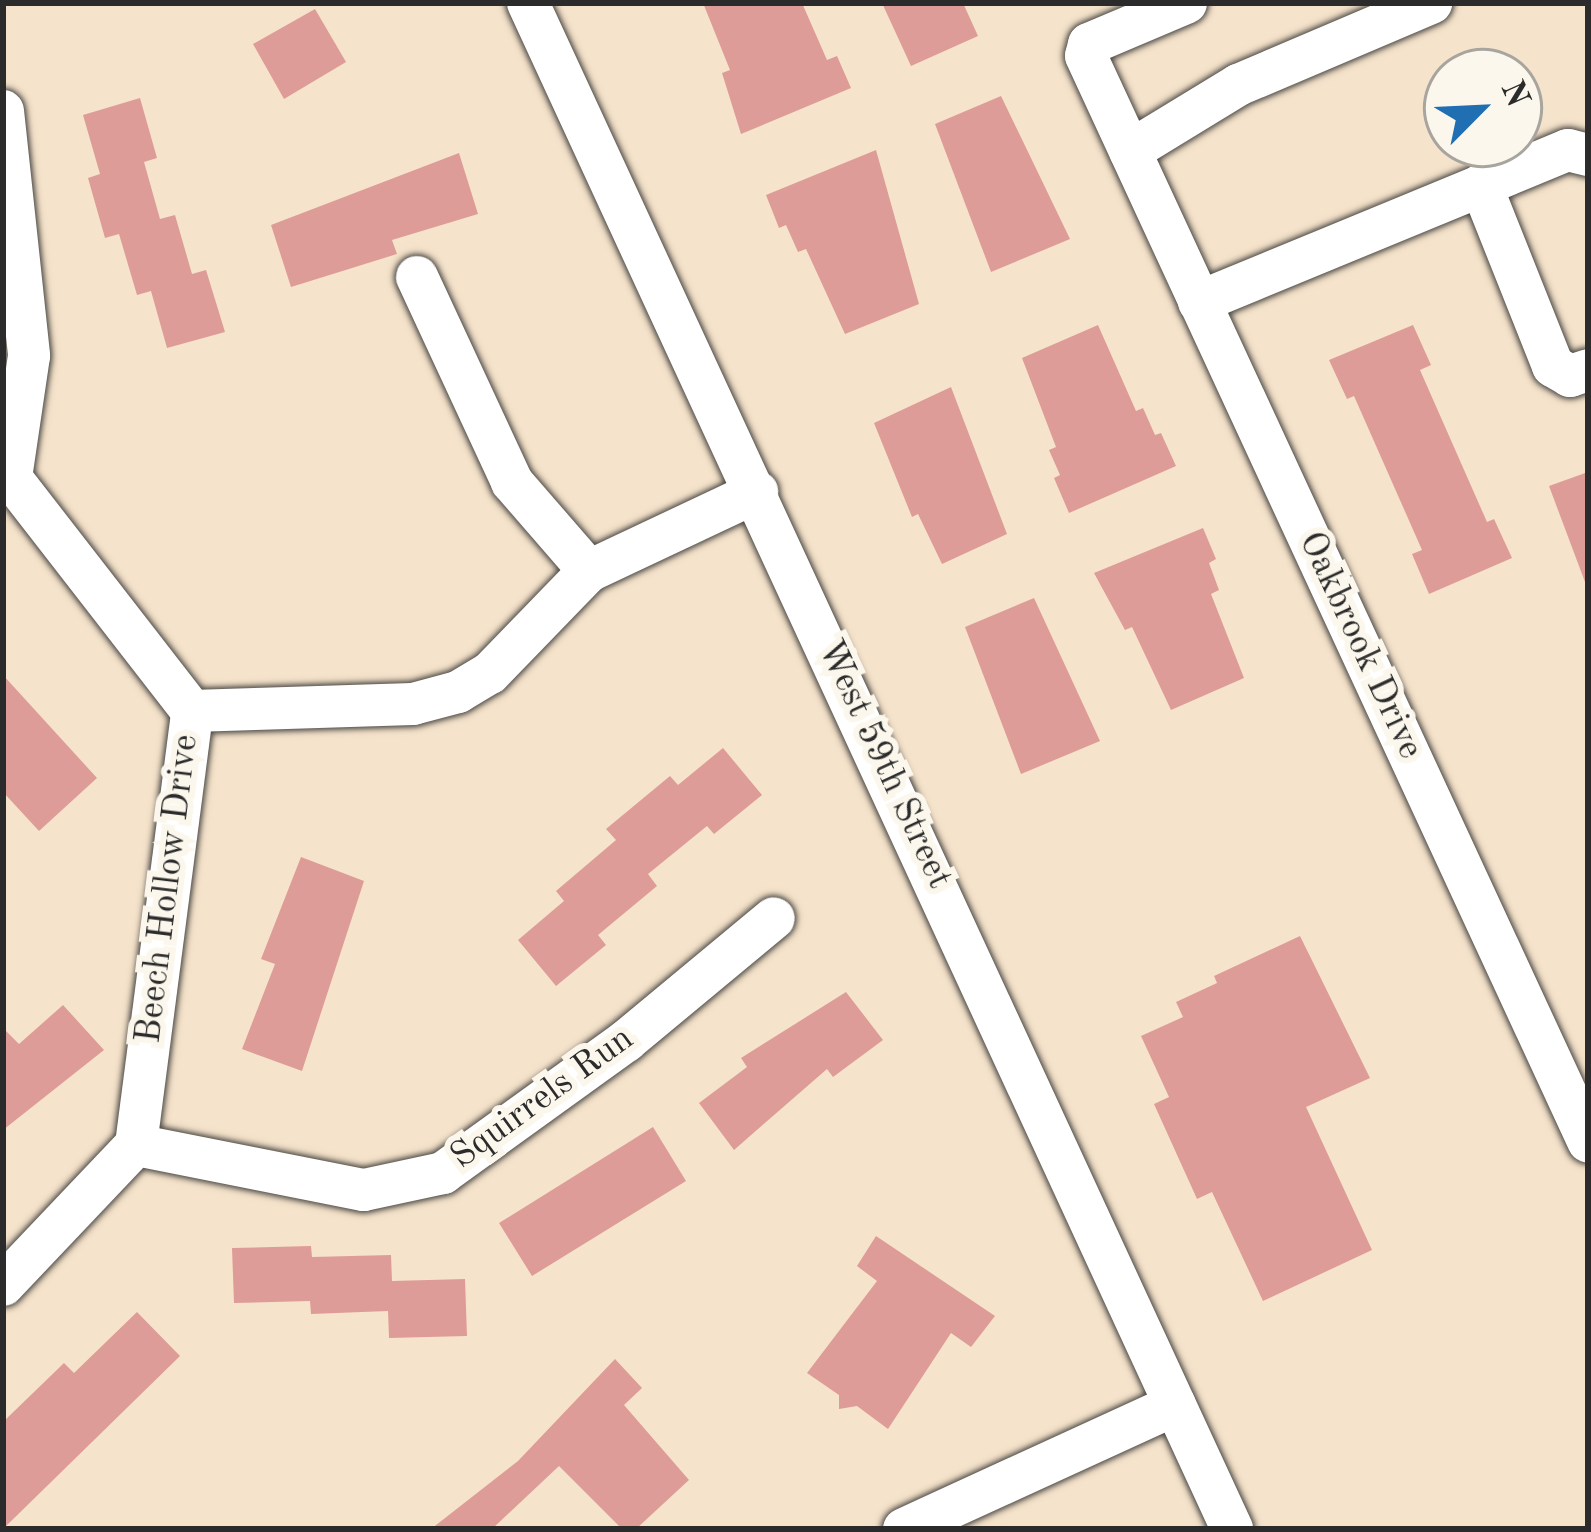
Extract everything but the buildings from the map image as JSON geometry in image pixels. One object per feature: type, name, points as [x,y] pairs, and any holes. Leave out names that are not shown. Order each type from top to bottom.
[{"type":"street","name":"West 59th Street","points":[[528,3],[1232,1529]]},
{"type":"street","name":"Oakbrook Drive","points":[[1186,3],[1085,49],[1588,1141]]},
{"type":"street","points":[[1130,151],[1238,85],[1431,3]]},
{"type":"street","points":[[3,111],[29,356],[7,480],[192,711]]},
{"type":"street","points":[[1199,302],[1568,150],[1588,155]]},
{"type":"street","points":[[1481,185],[1553,366],[1570,376],[1588,370]]},
{"type":"street","points":[[417,277],[512,482],[589,571]]},
{"type":"street","name":"Beech Hollow Drive","points":[[136,1145],[192,711],[413,704],[450,695],[490,673],[589,571],[757,492]]},
{"type":"street","name":"Squirrels Run","points":[[136,1145],[364,1190],[443,1173],[626,1041],[774,918]]},
{"type":"street","points":[[3,1286],[136,1145]]},
{"type":"street","points":[[904,1529],[1175,1405]]}]
